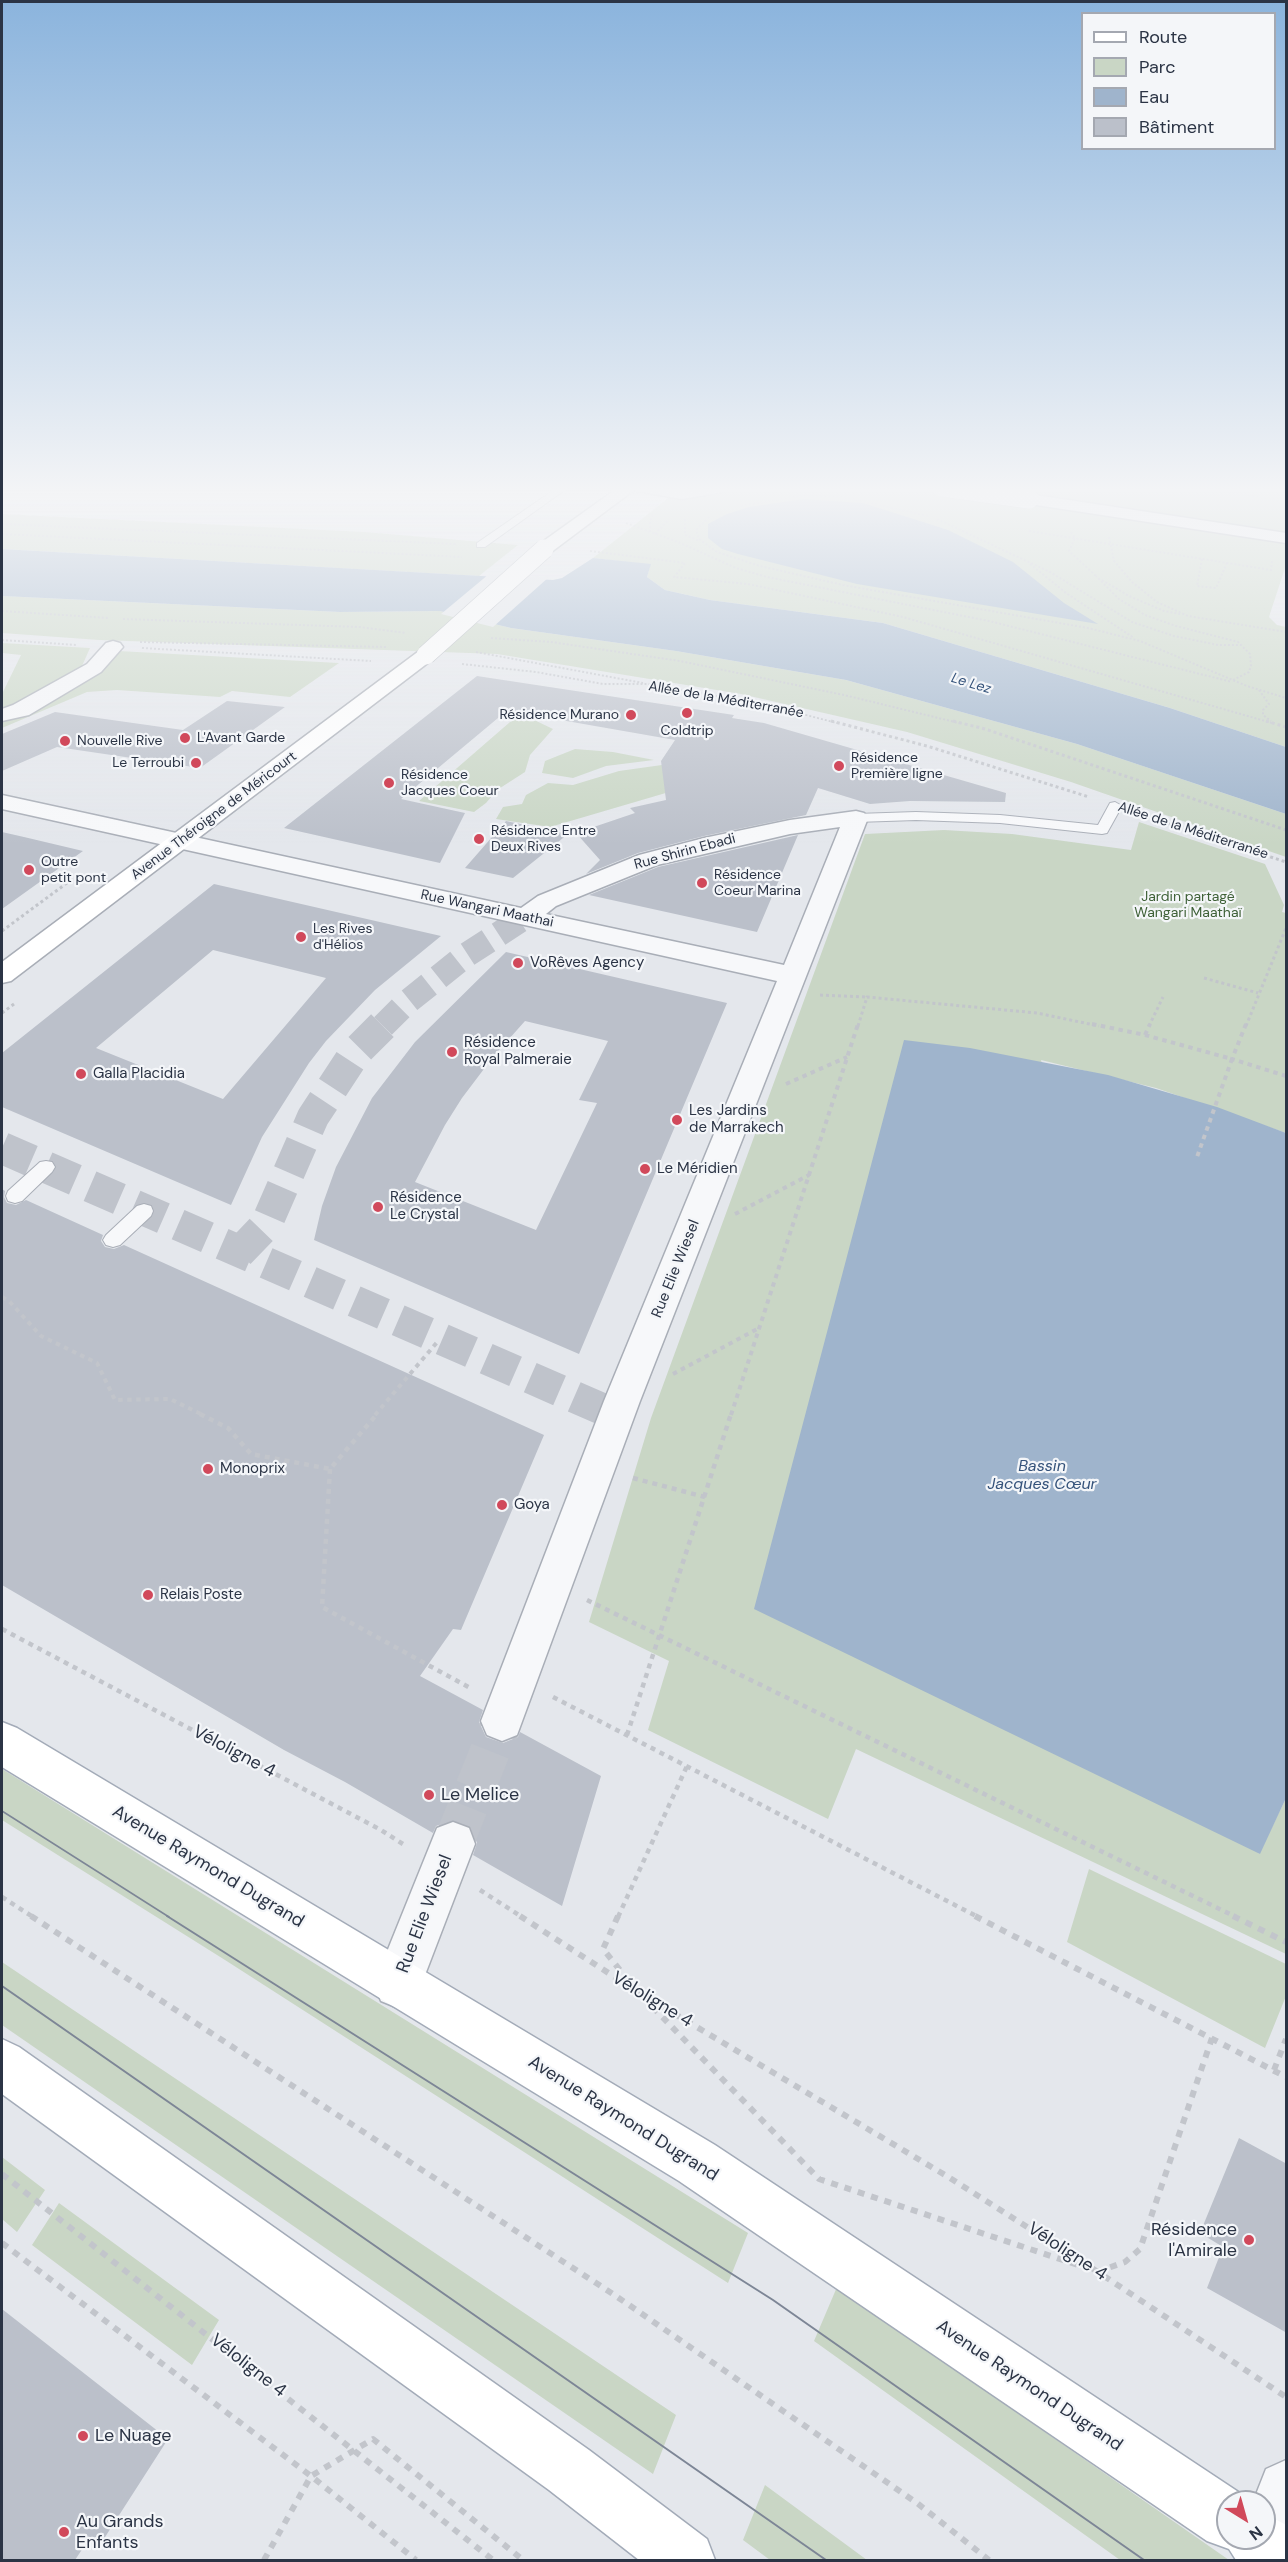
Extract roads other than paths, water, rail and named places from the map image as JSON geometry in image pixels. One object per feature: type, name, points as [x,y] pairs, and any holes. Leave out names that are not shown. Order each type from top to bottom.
[{"type":"street","name":"Avenue Théroigne de Méricourt","points":[[2,975],[421,659],[480,607]]},
{"type":"street","points":[[2,716],[21,710],[94,668],[113,647]]},
{"type":"street","name":"Rue Wangari Maathai","points":[[2,803],[525,917],[791,984]]},
{"type":"street","name":"Rue Shirin Ebadi","points":[[525,917],[547,901],[648,861],[713,843],[790,827],[856,818]]},
{"type":"street","name":"Rue Elie Wiesel","points":[[509,1702],[620,1409],[856,818]]},
{"type":"street","name":"Avenue Raymond Dugrand","points":[[2,1743],[696,2163],[1216,2512]]},
{"type":"street","name":"Rue Elie Wiesel","points":[[398,1984],[448,1857]]},
{"type":"street","points":[[2,2064],[569,2470],[686,2560]]},
{"type":"street","points":[[1276,2509],[1287,2489]]},
{"type":"lane","points":[[856,818],[916,816],[1000,819],[1102,830],[1114,806]]},
{"type":"lane","points":[[15,1196],[46,1167]]},
{"type":"lane","points":[[113,1240],[144,1210]]},
{"type":"water","name":"Le Lez","points":[[225,607],[759,607],[883,623],[1170,708],[1286,747],[1286,814],[1077,744],[846,680],[676,651],[511,628],[440,611],[340,612]]},
{"type":"water","points":[[993,607],[1070,607],[1098,624]]},
{"type":"water","name":"Bassin Jacques Cœur","points":[[904,1040],[970,1048],[1108,1075],[1217,1107],[1286,1133],[1286,1798],[1260,1854],[754,1609]]},
{"type":"tunnel","points":[[383,1026],[406,1003],[465,956],[525,917]]},
{"type":"tunnel","points":[[240,1252],[266,1225],[313,1117],[355,1053],[384,1024]]},
{"type":"tunnel","points":[[2,1148],[240,1252]]},
{"type":"tunnel","points":[[240,1252],[616,1415]]},
{"type":"tunnel","points":[[612,1414],[617,1416]]},
{"type":"tunnel","points":[[453,1844],[502,1721]]},
{"type":"tram line","points":[[2,1811],[169,1917]]},
{"type":"tram line","points":[[167,1916],[773,2300],[1144,2560]]},
{"type":"tram line","points":[[2,1986],[826,2560]]},
{"type":"place","name":"Coldtrip","points":[[687,713]]},
{"type":"place","name":"Résidence Murano","points":[[631,715]]},
{"type":"place","name":"L'Avant Garde","points":[[185,738]]},
{"type":"place","name":"Nouvelle Rive","points":[[65,741]]},
{"type":"place","name":"Le Terroubi","points":[[196,763]]},
{"type":"place","name":"Résidence Première ligne","points":[[839,766]]},
{"type":"place","name":"Résidence Jacques Coeur","points":[[389,783]]},
{"type":"place","name":"Résidence Entre Deux Rives","points":[[479,839]]},
{"type":"place","name":"Outre petit pont","points":[[29,870]]},
{"type":"place","name":"Résidence Coeur Marina","points":[[702,883]]},
{"type":"place","name":"Les Rives d'Hélios","points":[[301,937]]},
{"type":"place","name":"VoRêves Agency","points":[[518,963]]},
{"type":"place","name":"Résidence Royal Palmeraie","points":[[452,1052]]},
{"type":"place","name":"Galla Placidia","points":[[81,1074]]},
{"type":"place","name":"Les Jardins de Marrakech","points":[[677,1120]]},
{"type":"place","name":"Le Méridien","points":[[645,1169]]},
{"type":"place","name":"Résidence Le Crystal","points":[[378,1207]]},
{"type":"place","name":"Monoprix","points":[[208,1469]]},
{"type":"place","name":"Goya","points":[[502,1505]]},
{"type":"place","name":"Relais Poste","points":[[148,1595]]},
{"type":"place","name":"Le Melice","points":[[429,1795]]},
{"type":"place","name":"Résidence l'Amirale","points":[[1249,2240]]},
{"type":"place","name":"Le Nuage","points":[[83,2436]]},
{"type":"place","name":"Au Grands Enfants","points":[[64,2532]]},
{"type":"park label","name":"Jardin partagé Wangari Maathaï","points":[[1188,906]]}]
